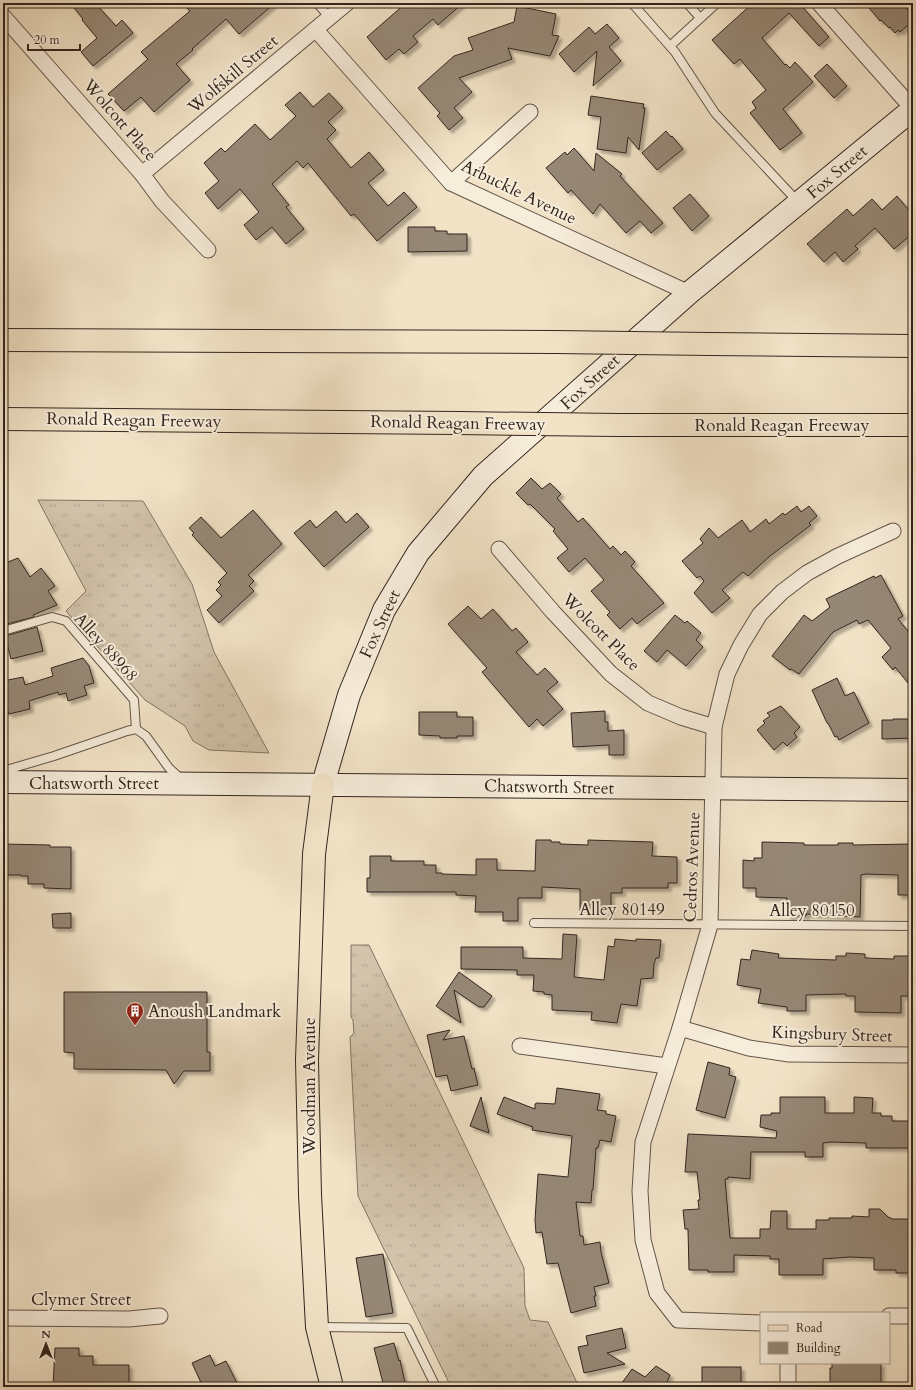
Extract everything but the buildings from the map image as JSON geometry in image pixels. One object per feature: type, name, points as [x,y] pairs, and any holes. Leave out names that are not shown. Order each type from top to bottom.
[{"type":"main road","name":"Fox Street","points":[[323,784],[349,695],[384,610],[418,553],[483,476],[689,293],[913,109]]},
{"type":"main road","points":[[3,340],[555,342],[913,346]]},
{"type":"main road","name":"Ronald Reagan Freeway","points":[[3,419],[618,425],[913,426]]},
{"type":"main road","name":"Chatsworth Street","points":[[3,782],[913,790]]},
{"type":"main road","name":"Woodman Avenue","points":[[323,784],[314,854],[307,1060],[310,1195],[317,1327],[332,1387]]},
{"type":"street","name":"Wolfskill Street","points":[[142,174],[347,3]]},
{"type":"street","points":[[819,3],[913,109]]},
{"type":"street","name":"Wolcott Place","points":[[3,16],[142,174],[162,201],[208,250]]},
{"type":"street","name":"Arbuckle Avenue","points":[[316,30],[451,184],[689,293]]},
{"type":"street","points":[[451,184],[530,112]]},
{"type":"street","name":"Cedros Avenue","points":[[760,1323],[678,1320],[657,1293],[642,1240],[640,1191],[644,1142],[680,1028],[710,925],[714,727],[727,674],[741,645],[760,614],[782,592],[807,573],[838,556],[894,531]]},
{"type":"street","name":"Wolcott Place","points":[[498,549],[553,612],[611,674],[648,703],[682,717],[714,727]]},
{"type":"street","name":"Kingsbury Street","points":[[680,1028],[749,1048],[789,1054],[913,1055]]},
{"type":"street","points":[[520,1046],[667,1066]]},
{"type":"street","name":"Clymer Street","points":[[3,1318],[129,1319],[160,1316]]},
{"type":"street","points":[[890,1316],[913,1316]]},
{"type":"street","points":[[788,1364],[788,1387]]},
{"type":"lane","points":[[318,3],[330,18]]},
{"type":"lane","points":[[632,3],[675,52],[715,113],[799,203]]},
{"type":"lane","points":[[687,3],[700,18]]},
{"type":"lane","points":[[670,46],[716,3]]},
{"type":"lane","name":"Alley 88968","points":[[3,631],[52,617],[66,621],[134,700],[136,730]]},
{"type":"lane","name":"Chatsworth Street","points":[[3,770],[54,756],[127,731],[136,730],[146,736],[170,768],[185,783]]},
{"type":"lane","name":"Alley 80149","points":[[534,924],[710,925]]},
{"type":"lane","name":"Alley 80150","points":[[710,925],[913,926]]},
{"type":"lane","points":[[317,1327],[407,1328],[436,1387]]},
{"type":"green space","points":[[38,500],[143,501],[192,584],[214,652],[269,753],[209,750],[193,741],[185,726],[145,700],[66,611],[86,591]]},
{"type":"green space","points":[[351,945],[369,945],[524,1268],[525,1306],[530,1320],[548,1322],[579,1387],[451,1387],[358,1196],[350,1037],[354,1033],[353,1020],[351,1017]]},
{"type":"place","name":"Anoush Landmark","points":[[135,1026]]}]
